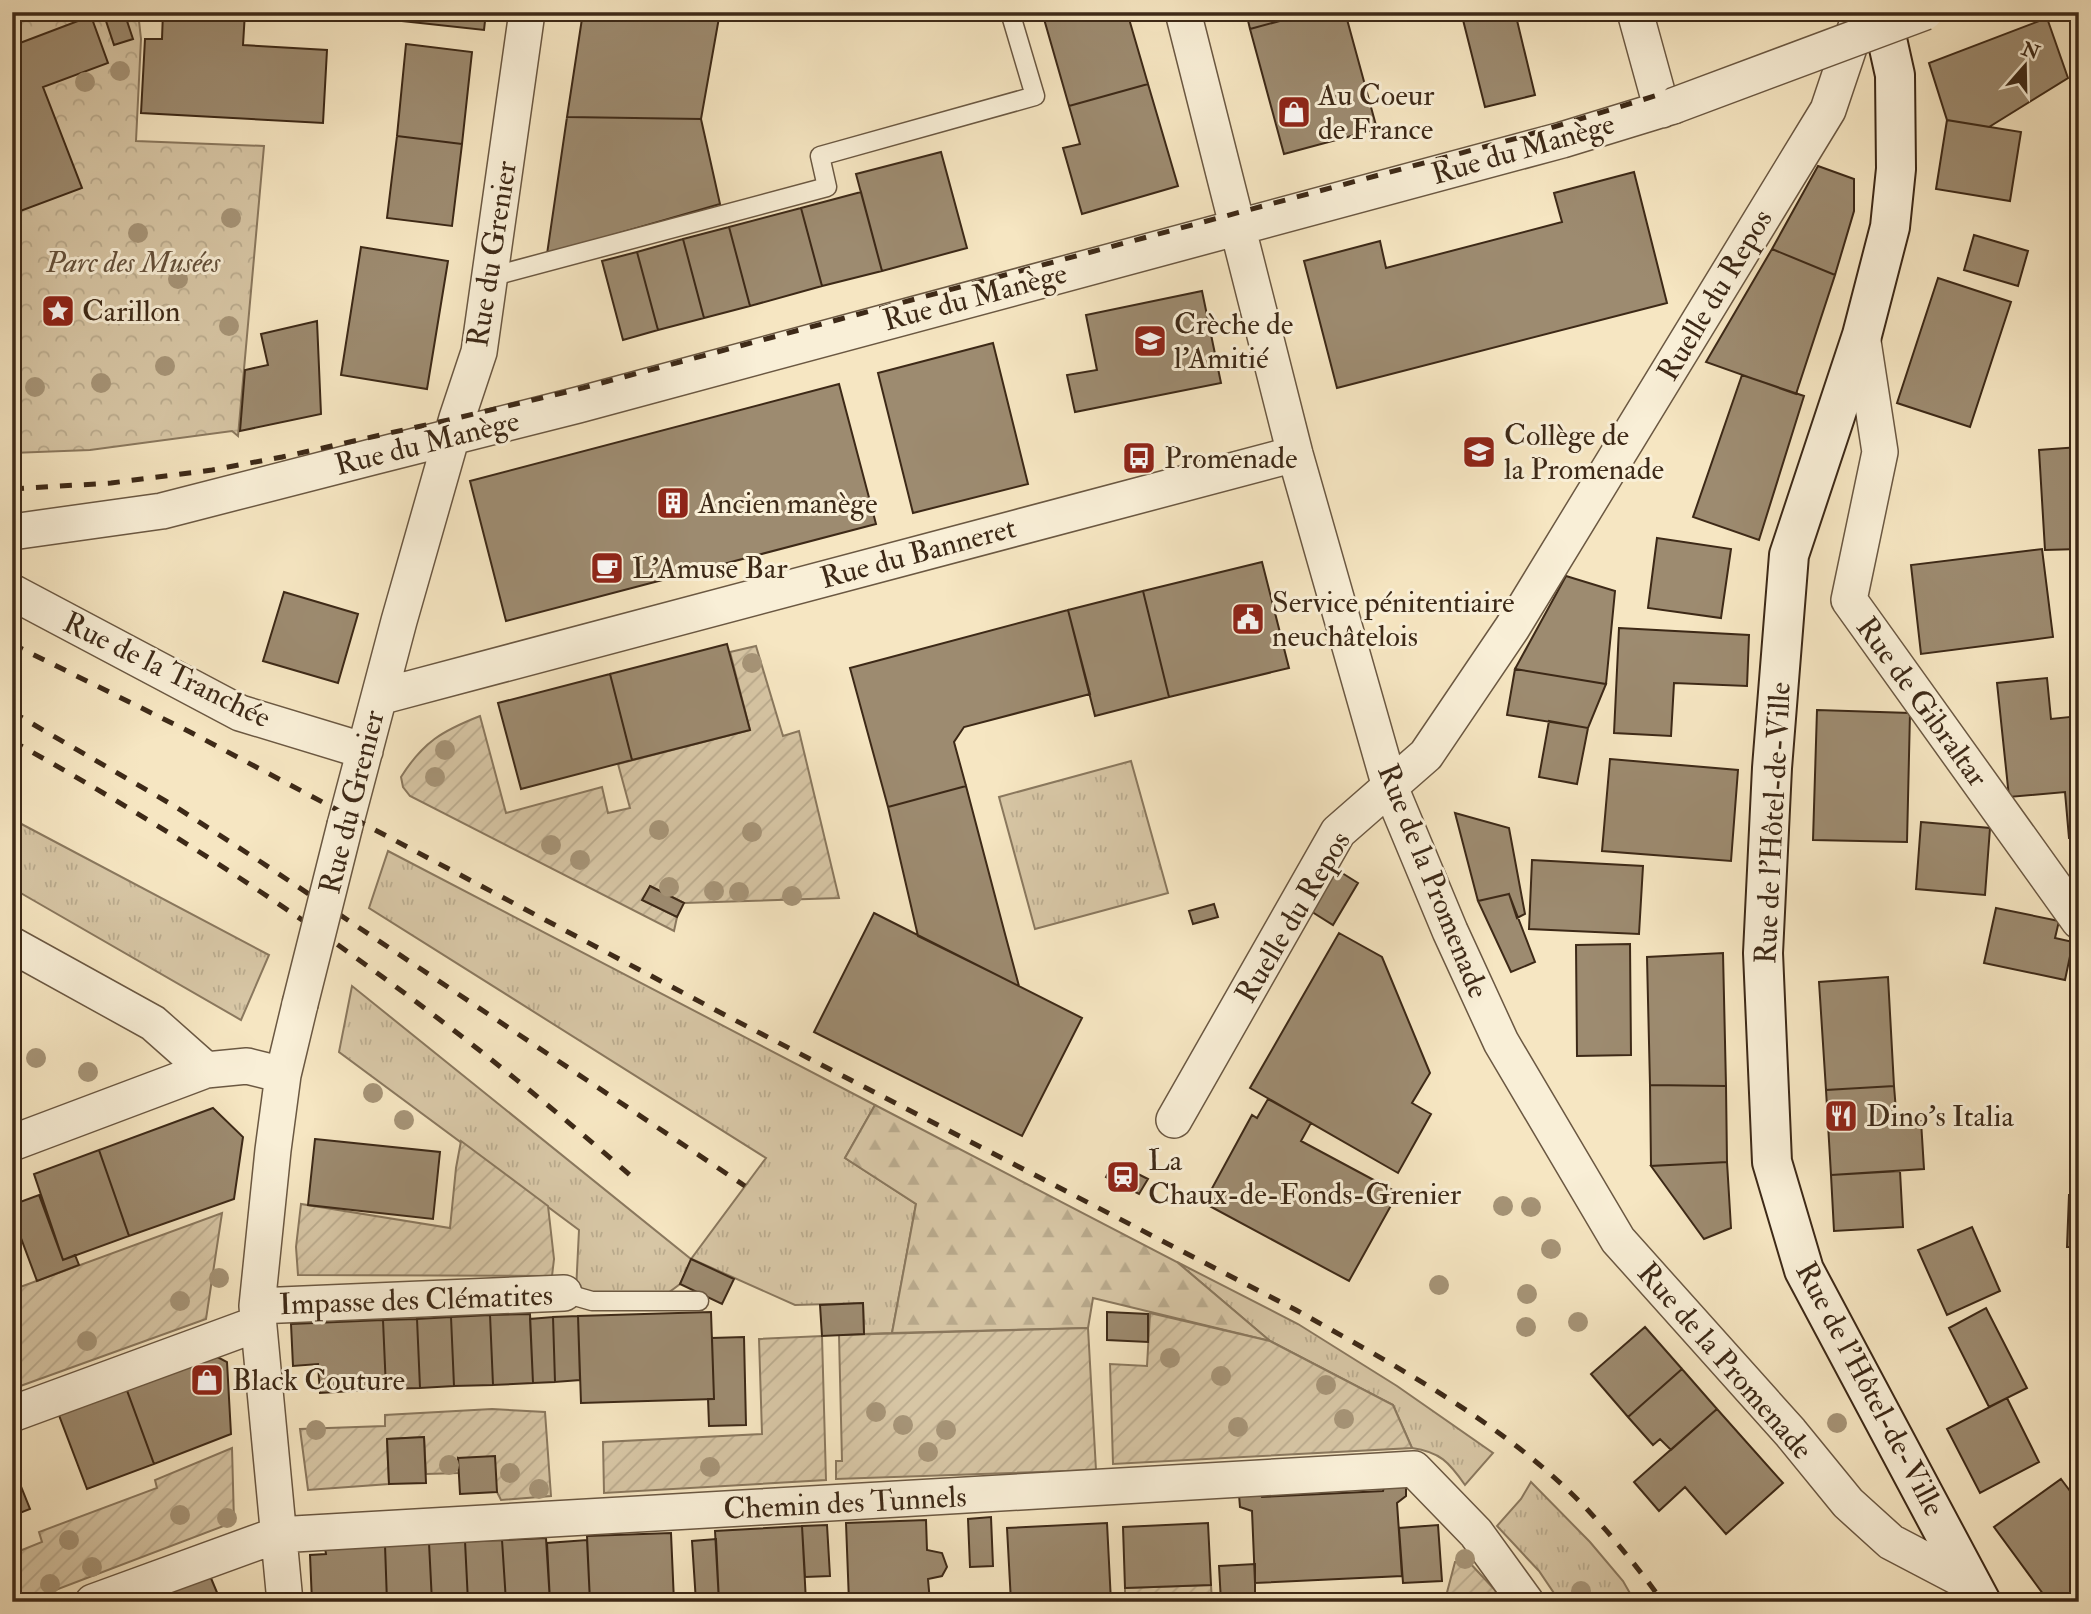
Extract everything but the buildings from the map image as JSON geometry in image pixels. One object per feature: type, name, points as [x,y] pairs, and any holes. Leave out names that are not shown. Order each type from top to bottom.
[{"type":"main road","name":"Rue de l'Hôtel-de-Ville","points":[[1881,12],[1895,75],[1896,169],[1889,227],[1862,335],[1790,555],[1772,768],[1763,953],[1772,1162],[1804,1270],[1977,1594]]},
{"type":"street","name":"Rue du Grenier","points":[[285,1602],[257,1315],[283,1075],[379,696],[452,436],[479,352],[527,12]]},
{"type":"street","name":"Rue de la Promenade","points":[[1183,12],[1295,454],[1390,787],[1445,919],[1501,1042],[1618,1240],[1790,1432],[1848,1503],[1891,1542],[1977,1594]]},
{"type":"street","points":[[1635,12],[1668,108]]},
{"type":"street","name":"Ruelle du Repos","points":[[1174,1120],[1338,832],[1426,755],[1511,628],[1828,110],[1860,12]]},
{"type":"street","name":"Rue du Manège","points":[[12,532],[162,511],[578,405],[1562,140],[1668,108],[1925,12]]},
{"type":"street","name":"Rue de Gibraltar","points":[[1862,335],[1880,452],[1849,600],[2079,921]]},
{"type":"street","name":"Rue du Banneret","points":[[379,696],[1295,454]]},
{"type":"street","name":"Rue de la Tranchée","points":[[12,592],[240,713],[365,751]]},
{"type":"street","points":[[12,945],[153,1024],[205,1070]]},
{"type":"street","points":[[12,1143],[205,1070],[247,1066],[283,1075]]},
{"type":"street","name":"Impasse des Clématites","points":[[12,1414],[257,1315],[564,1293]]},
{"type":"street","name":"Chemin des Tunnels","points":[[93,1602],[277,1535],[1414,1469],[1476,1533],[1526,1602]]},
{"type":"lane","points":[[490,277],[827,187],[820,156],[1035,96],[1010,12]]},
{"type":"lane","name":"Impasse des Clématites","points":[[564,1293],[592,1301],[699,1301]]},
{"type":"green space","name":"Parc des Musées","points":[[12,12],[138,12],[141,39],[136,141],[264,146],[238,436],[232,431],[90,450],[12,453]]},
{"type":"green space","points":[[756,646],[783,736],[799,731],[839,898],[684,903],[650,886],[643,900],[677,917],[674,931],[410,796],[403,787],[401,777],[426,746],[444,733],[480,716],[506,813],[602,787],[608,813],[630,808],[618,764],[750,730],[730,652]]},
{"type":"green space","points":[[1131,761],[1168,893],[1035,929],[999,797]]},
{"type":"green space","points":[[12,819],[269,955],[241,1020],[12,888]]},
{"type":"green space","points":[[388,851],[875,1105],[845,1158],[916,1204],[892,1333],[864,1334],[863,1303],[795,1305],[692,1259],[680,1284],[664,1296],[576,1291],[579,1230],[339,1052],[352,986],[691,1259],[766,1158],[369,908]]},
{"type":"green space","points":[[875,1105],[1177,1262],[1270,1341],[1093,1298],[1088,1328],[892,1333],[916,1204],[845,1158]]},
{"type":"green space","points":[[461,1141],[548,1206],[554,1259],[552,1276],[298,1275],[296,1247],[301,1204],[450,1228]]},
{"type":"green space","points":[[222,1213],[206,1319],[12,1389],[12,1290]]},
{"type":"green space","points":[[1177,1262],[1298,1324],[1397,1386],[1493,1453],[1465,1485],[1443,1459],[1430,1452],[1412,1448],[1393,1405],[1270,1341]]},
{"type":"green space","points":[[1150,1313],[1270,1341],[1393,1405],[1412,1448],[1113,1464],[1110,1364],[1147,1366]]},
{"type":"green space","points":[[1088,1328],[1096,1470],[836,1479],[836,1461],[842,1461],[839,1335]]},
{"type":"green space","points":[[822,1336],[826,1480],[604,1493],[603,1442],[762,1434],[759,1339]]},
{"type":"green space","points":[[492,1409],[545,1412],[551,1496],[501,1500],[497,1492],[458,1458],[459,1473],[426,1474],[424,1437],[387,1439],[389,1484],[308,1490],[300,1429],[385,1426],[385,1415]]},
{"type":"green space","points":[[232,1448],[234,1522],[24,1602],[12,1602],[12,1554],[42,1542],[39,1532],[157,1488],[155,1480]]},
{"type":"green space","points":[[1531,1482],[1590,1542],[1623,1581],[1635,1602],[1560,1602],[1539,1571],[1497,1526],[1521,1499]]},
{"type":"green space","points":[[1468,1561],[1503,1602],[1416,1602],[1445,1600],[1455,1562]]},
{"type":"green space","points":[[1211,1585],[1212,1602],[1125,1602],[1125,1588]]},
{"type":"railway","points":[[12,489],[111,483],[212,470],[282,457],[575,390],[1521,137],[1658,95],[1881,12]]},
{"type":"railway","points":[[12,644],[190,732],[725,1015],[1296,1310],[1410,1375],[1485,1423],[1553,1477],[1606,1530],[1663,1602]]},
{"type":"railway","points":[[12,712],[176,807],[745,1186]]},
{"type":"railway","points":[[12,741],[176,837],[334,942],[486,1056],[632,1177]]},
{"type":"place","name":"Au Coeur de France","points":[[1294,112]]},
{"type":"place","name":"Carillon","points":[[58,311]]},
{"type":"place","name":"Crèche de l'Amitié","points":[[1150,341]]},
{"type":"place","name":"Collège de la Promenade","points":[[1479,452]]},
{"type":"place","name":"Promenade","points":[[1139,458]]},
{"type":"place","name":"Ancien manège","points":[[673,503]]},
{"type":"place","name":"L'Amuse Bar","points":[[607,568]]},
{"type":"place","name":"Service pénitentiaire neuchâtelois","points":[[1248,619]]},
{"type":"place","name":"Dino's Italia","points":[[1841,1116]]},
{"type":"place","name":"La Chaux-de-Fonds-Grenier","points":[[1123,1177]]},
{"type":"place","name":"Black Couture","points":[[207,1380]]}]
